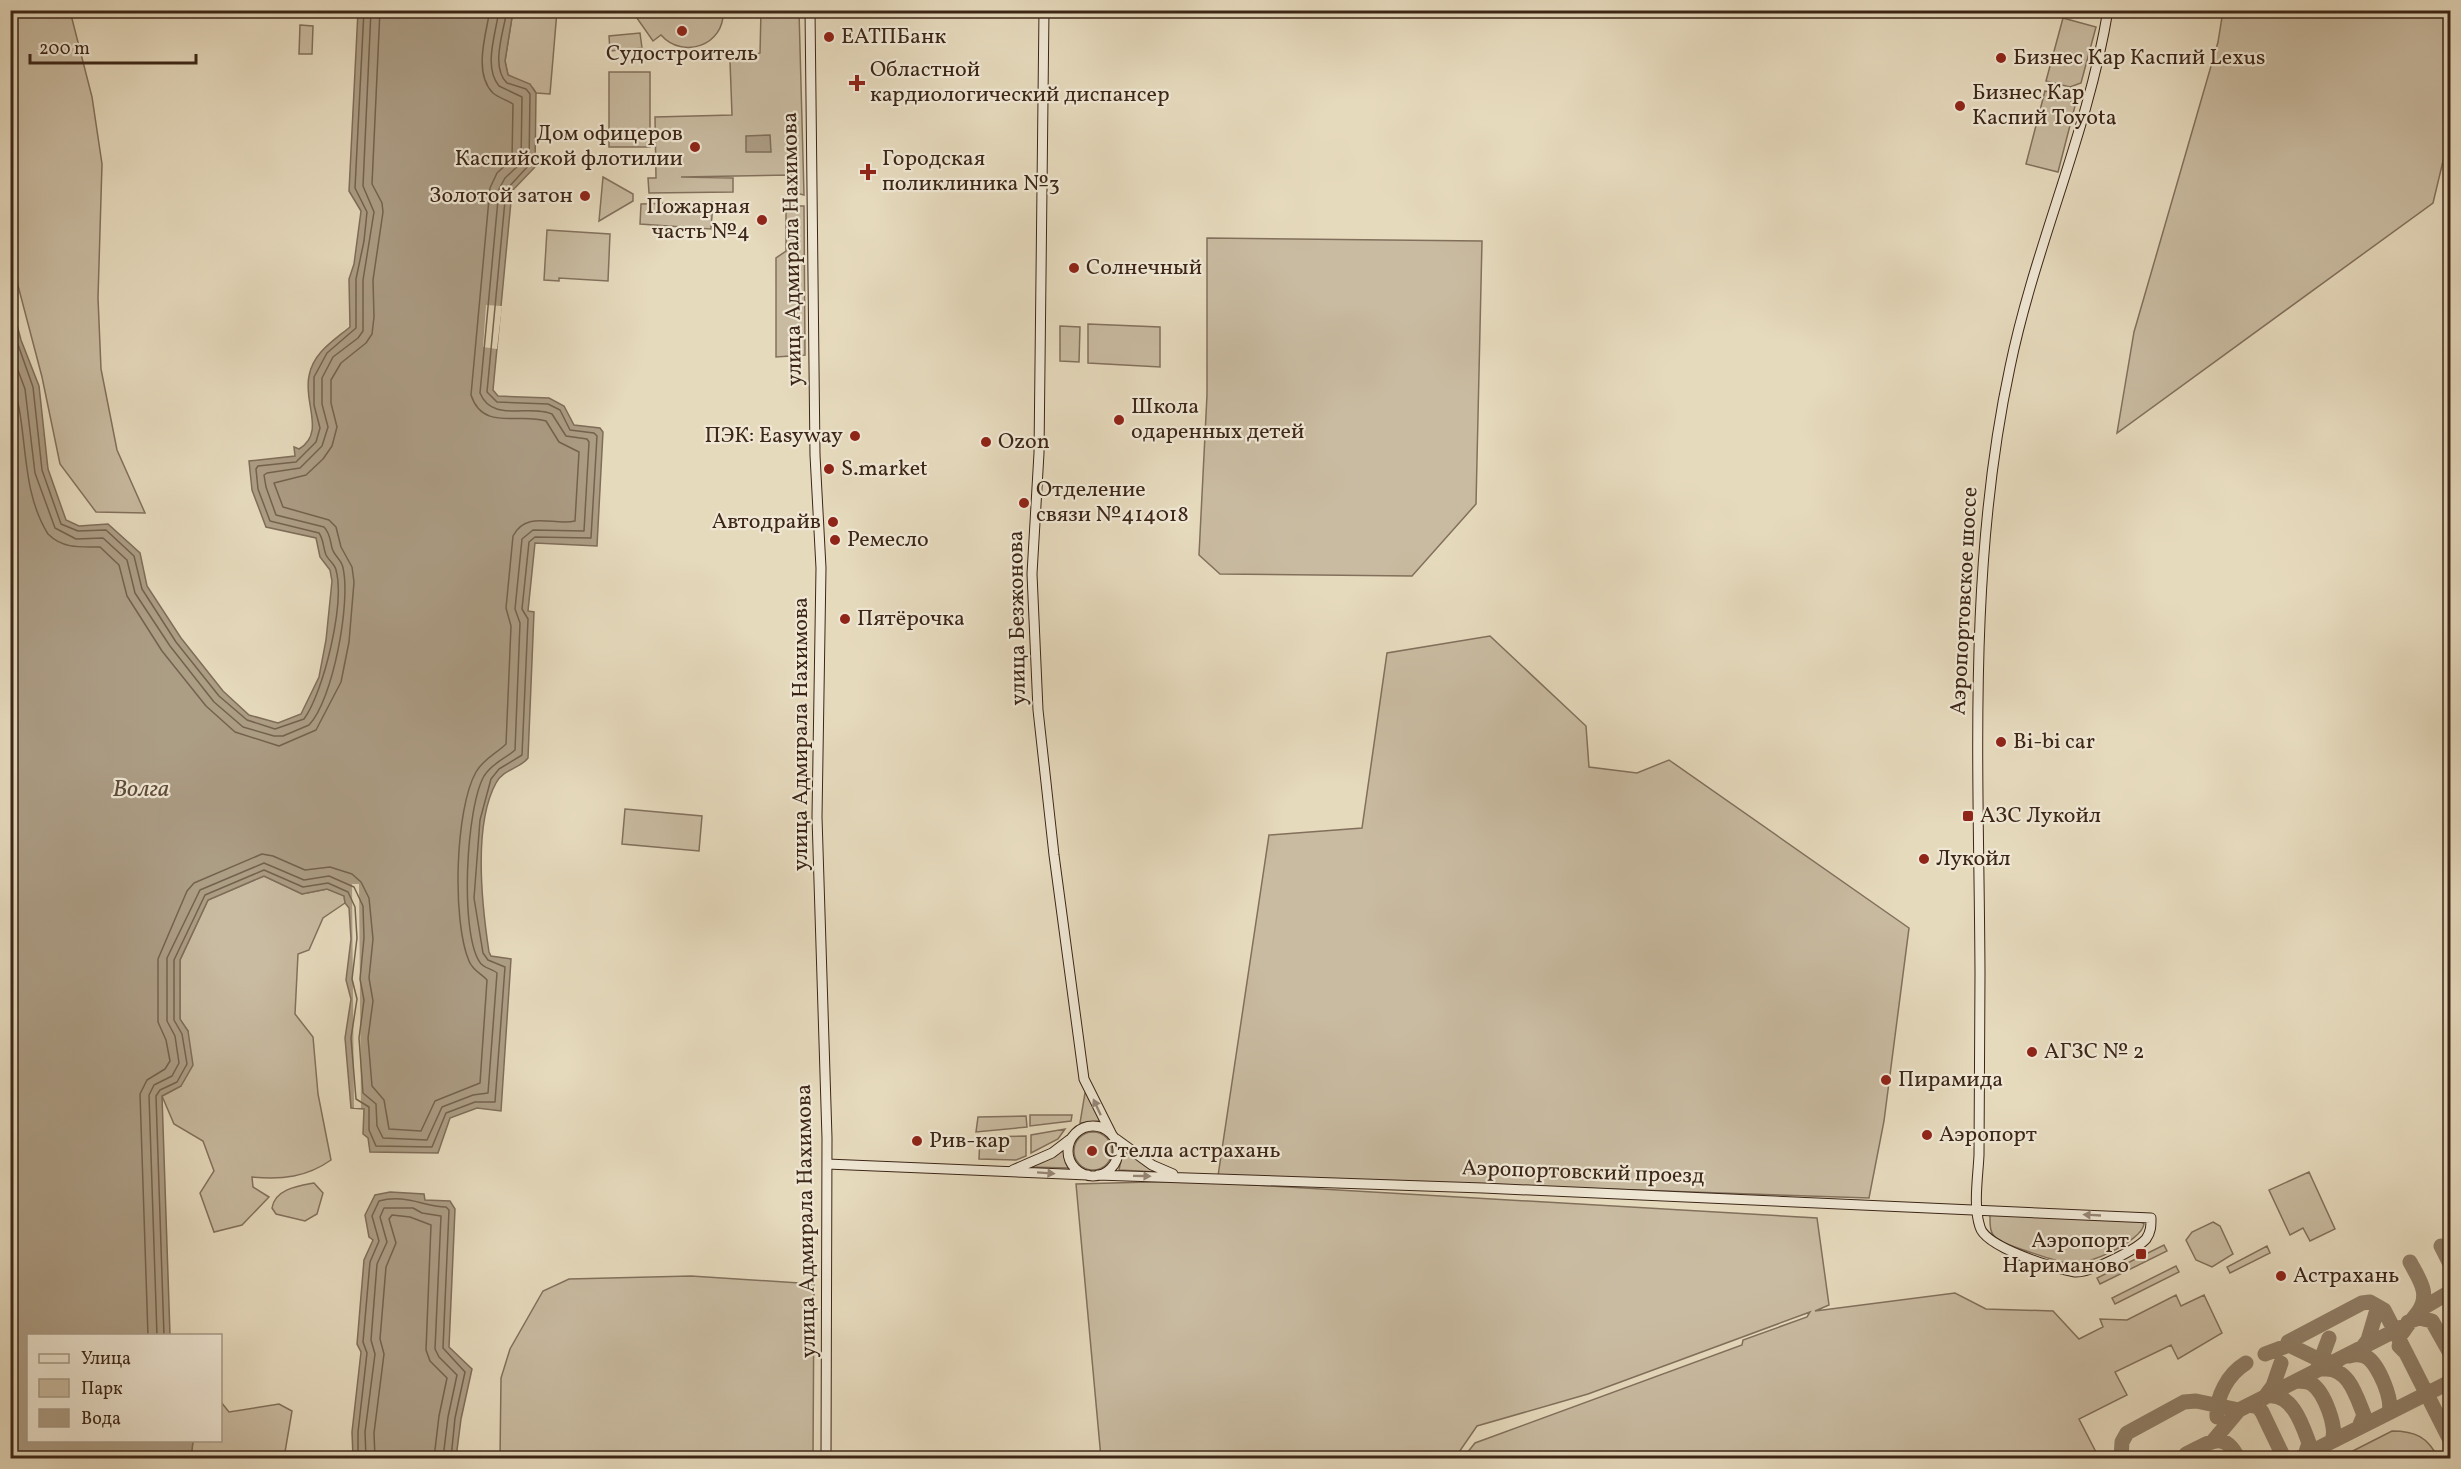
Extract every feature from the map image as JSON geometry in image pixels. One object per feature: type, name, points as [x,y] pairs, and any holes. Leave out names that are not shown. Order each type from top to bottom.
[{"type":"main road","name":"улица Адмирала Нахимова","points":[[810,10],[815,455],[821,568],[817,817],[827,1164],[826,1458]]},
{"type":"main road","name":"улица Безжонова","points":[[1044,10],[1039,453],[1032,574],[1038,710],[1054,855],[1084,1079],[1113,1136]]},
{"type":"main road","name":"Аэропортовское шоссе","points":[[1978,1209],[1980,970],[1977,668],[1983,549],[1994,459],[2014,348],[2087,97],[2108,10]]},
{"type":"main road","points":[[827,1164],[1005,1172],[1042,1159],[1088,1126],[1098,1126],[1152,1165],[1187,1177]]},
{"type":"main road","points":[[1072,1137],[1068,1155],[1072,1165],[1093,1175],[1107,1172],[1117,1155],[1113,1136]]},
{"type":"main road","name":"Аэропортовский проезд","points":[[1005,1172],[1187,1177],[1978,1209],[2151,1218],[2151,1226],[2149,1236],[2139,1245],[2093,1269],[2077,1272],[1989,1242],[1980,1228],[1978,1209]]},
{"type":"green space","points":[[10,11],[70,11],[92,97],[102,164],[98,298],[101,369],[117,450],[145,513],[96,512],[60,464],[42,377],[11,259]]},
{"type":"green space","points":[[513,11],[557,11],[550,94],[536,93],[533,88],[508,75],[505,61]]},
{"type":"green space","name":"Судостроитель","points":[[632,11],[723,11],[722,23],[710,40],[701,45],[680,47],[670,43],[661,35],[653,41]]},
{"type":"green space","points":[[761,11],[799,11],[804,195],[792,192],[791,175],[681,177],[733,178],[733,192],[649,193],[648,178],[656,178],[655,117],[732,115],[730,61],[760,53]]},
{"type":"green space","points":[[2223,11],[2450,11],[2450,132],[2433,203],[2117,433],[2134,332],[2218,42]]},
{"type":"green space","points":[[2063,18],[2096,27],[2081,83],[2070,87],[2046,81]]},
{"type":"green space","points":[[300,25],[313,26],[312,54],[299,54]]},
{"type":"green space","points":[[640,33],[642,48],[610,51],[609,36]]},
{"type":"green space","points":[[609,72],[650,72],[650,147],[609,147]]},
{"type":"green space","points":[[2045,91],[2068,97],[2075,106],[2058,172],[2026,164]]},
{"type":"green space","points":[[603,177],[633,194],[633,201],[599,221]]},
{"type":"green space","points":[[713,202],[711,229],[640,224],[641,204]]},
{"type":"green space","points":[[786,206],[804,206],[805,355],[776,357],[776,258],[786,251]]},
{"type":"green space","points":[[547,230],[610,234],[608,281],[559,278],[559,281],[544,280]]},
{"type":"green space","points":[[1207,238],[1482,241],[1476,504],[1412,576],[1220,574],[1199,555],[1207,395]]},
{"type":"green space","points":[[1088,324],[1160,327],[1160,367],[1088,363]]},
{"type":"green space","points":[[1060,326],[1080,327],[1079,362],[1060,361]]},
{"type":"green space","points":[[1490,636],[1586,726],[1589,767],[1637,773],[1669,760],[1909,928],[1884,1121],[1869,1198],[1218,1176],[1269,835],[1362,828],[1387,653]]},
{"type":"green space","points":[[625,809],[702,816],[699,851],[622,844]]},
{"type":"green space","points":[[264,876],[302,894],[327,889],[344,895],[345,903],[323,918],[309,950],[298,954],[295,1014],[313,1037],[318,1094],[331,1160],[313,1170],[294,1176],[252,1177],[253,1187],[269,1197],[242,1225],[214,1232],[200,1193],[214,1171],[203,1141],[174,1124],[162,1096],[181,1086],[188,1031],[180,1020],[180,960],[208,900]]},
{"type":"green space","points":[[1085,1093],[1087,1093],[1100,1121],[1080,1123]]},
{"type":"green space","points":[[1030,1115],[1072,1115],[1071,1121],[1030,1126]]},
{"type":"green space","points":[[1026,1116],[1027,1127],[976,1132],[978,1117]]},
{"type":"green space","points":[[1065,1129],[1058,1139],[1031,1153],[1031,1135]]},
{"type":"green space","points":[[1093,1132],[1107,1137],[1112,1151],[1107,1165],[1093,1170],[1079,1165],[1074,1151],[1079,1137]]},
{"type":"green space","points":[[1026,1136],[1026,1156],[1016,1160],[979,1159],[980,1137]]},
{"type":"green space","points":[[1063,1150],[1068,1168],[1029,1167]]},
{"type":"green space","points":[[1123,1150],[1157,1171],[1157,1172],[1119,1170]]},
{"type":"green space","points":[[2309,1172],[2335,1229],[2310,1241],[2303,1228],[2290,1235],[2269,1190]]},
{"type":"green space","points":[[1185,1181],[1817,1218],[1829,1305],[1815,1311],[1955,1293],[1986,1309],[2053,1311],[2079,1339],[2103,1327],[2100,1319],[2127,1320],[2176,1295],[2181,1306],[2204,1295],[2222,1333],[2178,1359],[2171,1345],[2115,1372],[2127,1395],[2079,1419],[2099,1458],[1463,1458],[1475,1443],[1742,1345],[1743,1340],[1807,1317],[1810,1312],[1588,1394],[1477,1426],[1455,1458],[1101,1458],[1076,1184]]},
{"type":"green space","points":[[314,1183],[323,1193],[317,1214],[305,1221],[276,1214],[272,1208],[278,1196],[294,1187]]},
{"type":"green space","points":[[1990,1214],[2139,1220],[2144,1224],[2134,1238],[2113,1251],[2088,1261],[2070,1264],[1998,1240],[1992,1232]]},
{"type":"green space","points":[[2213,1222],[2220,1226],[2233,1254],[2212,1267],[2196,1260],[2186,1240],[2192,1232]]},
{"type":"green space","points":[[2164,1245],[2167,1251],[2100,1284],[2097,1278]]},
{"type":"green space","points":[[2267,1246],[2270,1253],[2230,1273],[2227,1267]]},
{"type":"green space","points":[[2176,1266],[2179,1272],[2115,1304],[2112,1298]]},
{"type":"green space","points":[[691,1276],[814,1284],[813,1458],[500,1458],[501,1378],[510,1349],[543,1291],[569,1279]]},
{"type":"green space","points":[[222,1403],[229,1412],[279,1404],[292,1411],[284,1458],[191,1458],[193,1442],[222,1442]]},
{"type":"green space","points":[[2392,1431],[2407,1432],[2420,1437],[2430,1445],[2438,1458],[2339,1458]]},
{"type":"water","name":"Волга","points":[[358,11],[513,11],[505,61],[508,75],[530,84],[536,93],[535,167],[512,191],[493,390],[498,396],[549,398],[564,406],[574,425],[600,428],[603,432],[597,546],[535,543],[528,611],[534,612],[528,758],[499,778],[489,800],[484,821],[481,866],[489,952],[491,956],[511,959],[501,1111],[477,1108],[450,1118],[438,1153],[370,1152],[368,1138],[363,1134],[364,1109],[351,1108],[345,1038],[351,999],[346,980],[351,939],[349,908],[344,896],[327,889],[302,894],[264,876],[208,900],[180,960],[180,1019],[188,1031],[193,1065],[181,1086],[162,1096],[170,1334],[27,1334],[27,1442],[193,1442],[191,1458],[11,1458],[10,299],[21,340],[39,386],[48,469],[66,520],[79,526],[108,524],[140,553],[147,586],[181,638],[223,691],[249,715],[278,723],[301,714],[319,677],[326,640],[332,581],[330,570],[320,557],[316,538],[266,527],[252,490],[249,461],[295,456],[294,447],[299,449],[307,442],[311,434],[312,416],[308,386],[311,368],[319,354],[350,327],[349,279],[354,264],[361,211],[349,191]]},
{"type":"water","points":[[770,135],[771,152],[746,152],[746,136]]},
{"type":"water","points":[[390,1192],[424,1194],[425,1200],[450,1201],[455,1209],[449,1347],[472,1369],[461,1419],[456,1458],[353,1458],[352,1432],[361,1352],[357,1344],[364,1260],[373,1240],[369,1237],[365,1215],[375,1195]]},
{"type":"pier","points":[[486,305],[502,306],[497,349],[483,347]]},
{"type":"pier","points":[[352,884],[359,884],[361,1108],[354,1108]]},
{"type":"taxiway","points":[[2441,1246],[2450,1264]]},
{"type":"taxiway","points":[[2403,1332],[2418,1312],[2424,1299],[2420,1281],[2410,1262]]},
{"type":"taxiway","points":[[2421,1309],[2450,1292]]},
{"type":"taxiway","points":[[2287,1345],[2288,1342],[2362,1303],[2370,1302],[2384,1310],[2406,1353]]},
{"type":"taxiway","points":[[2361,1349],[2368,1340],[2376,1313]]},
{"type":"taxiway","points":[[2408,1322],[2419,1318],[2432,1321],[2450,1353]]},
{"type":"taxiway","points":[[2121,1458],[2122,1442],[2127,1433],[2184,1402],[2196,1401],[2239,1410],[2408,1324]]},
{"type":"taxiway","points":[[2317,1370],[2329,1338]]},
{"type":"taxiway","points":[[2265,1354],[2289,1345],[2322,1361],[2337,1362]]},
{"type":"taxiway","points":[[2399,1346],[2406,1353],[2450,1440]]},
{"type":"taxiway","points":[[2349,1356],[2359,1355],[2372,1362],[2387,1393],[2390,1408],[2388,1413]]},
{"type":"taxiway","points":[[2217,1417],[2224,1386],[2246,1363]]},
{"type":"taxiway","points":[[2264,1398],[2273,1386],[2281,1363]]},
{"type":"taxiway","points":[[2324,1369],[2339,1373],[2350,1384],[2364,1415],[2359,1427]]},
{"type":"taxiway","points":[[2297,1381],[2312,1384],[2321,1394],[2333,1427],[2332,1440]]},
{"type":"taxiway","points":[[2299,1458],[2450,1382]]},
{"type":"taxiway","points":[[2268,1396],[2284,1399],[2295,1411],[2309,1443],[2305,1455]]},
{"type":"taxiway","points":[[2249,1405],[2258,1407],[2262,1412],[2284,1458]]},
{"type":"taxiway","points":[[2213,1441],[2239,1410]]},
{"type":"taxiway","points":[[2186,1454],[2209,1443],[2221,1441],[2233,1449],[2238,1458]]},
{"type":"place","name":"Судостроитель","points":[[682,31]]},
{"type":"place","name":"ЕАТПБанк","points":[[829,37]]},
{"type":"place","name":"Бизнес Кар Каспий Lexus","points":[[2001,58]]},
{"type":"place","name":"Областной кардиологический диспансер","points":[[857,83]]},
{"type":"place","name":"Бизнес Кар Каспий Toyota","points":[[1960,106]]},
{"type":"place","name":"Дом офицеров Каспийской флотилии","points":[[695,147]]},
{"type":"place","name":"Городская поликлиника №3","points":[[868,172]]},
{"type":"place","name":"Золотой затон","points":[[585,196]]},
{"type":"place","name":"Пожарная часть №4","points":[[762,220]]},
{"type":"place","name":"Солнечный","points":[[1074,268]]},
{"type":"place","name":"Школа одаренных детей","points":[[1119,420]]},
{"type":"place","name":"ПЭК: Easyway","points":[[855,436]]},
{"type":"place","name":"Ozon","points":[[986,442]]},
{"type":"place","name":"S.market","points":[[829,469]]},
{"type":"place","name":"Отделение связи №414018","points":[[1024,503]]},
{"type":"place","name":"Автодрайв","points":[[833,522]]},
{"type":"place","name":"Ремесло","points":[[835,540]]},
{"type":"place","name":"Пятёрочка","points":[[845,619]]},
{"type":"place","name":"Bi-bi car","points":[[2001,742]]},
{"type":"place","name":"АЗС Лукойл","points":[[1968,816]]},
{"type":"place","name":"Лукойл","points":[[1924,859]]},
{"type":"place","name":"АГЗС № 2","points":[[2032,1052]]},
{"type":"place","name":"Пирамида","points":[[1886,1080]]},
{"type":"place","name":"Аэропорт","points":[[1927,1135]]},
{"type":"place","name":"Рив-кар","points":[[917,1141]]},
{"type":"place","name":"Стелла астрахань","points":[[1092,1151]]},
{"type":"place","name":"Аэропорт Нариманово","points":[[2141,1254]]},
{"type":"place","name":"Астрахань","points":[[2281,1276]]}]
